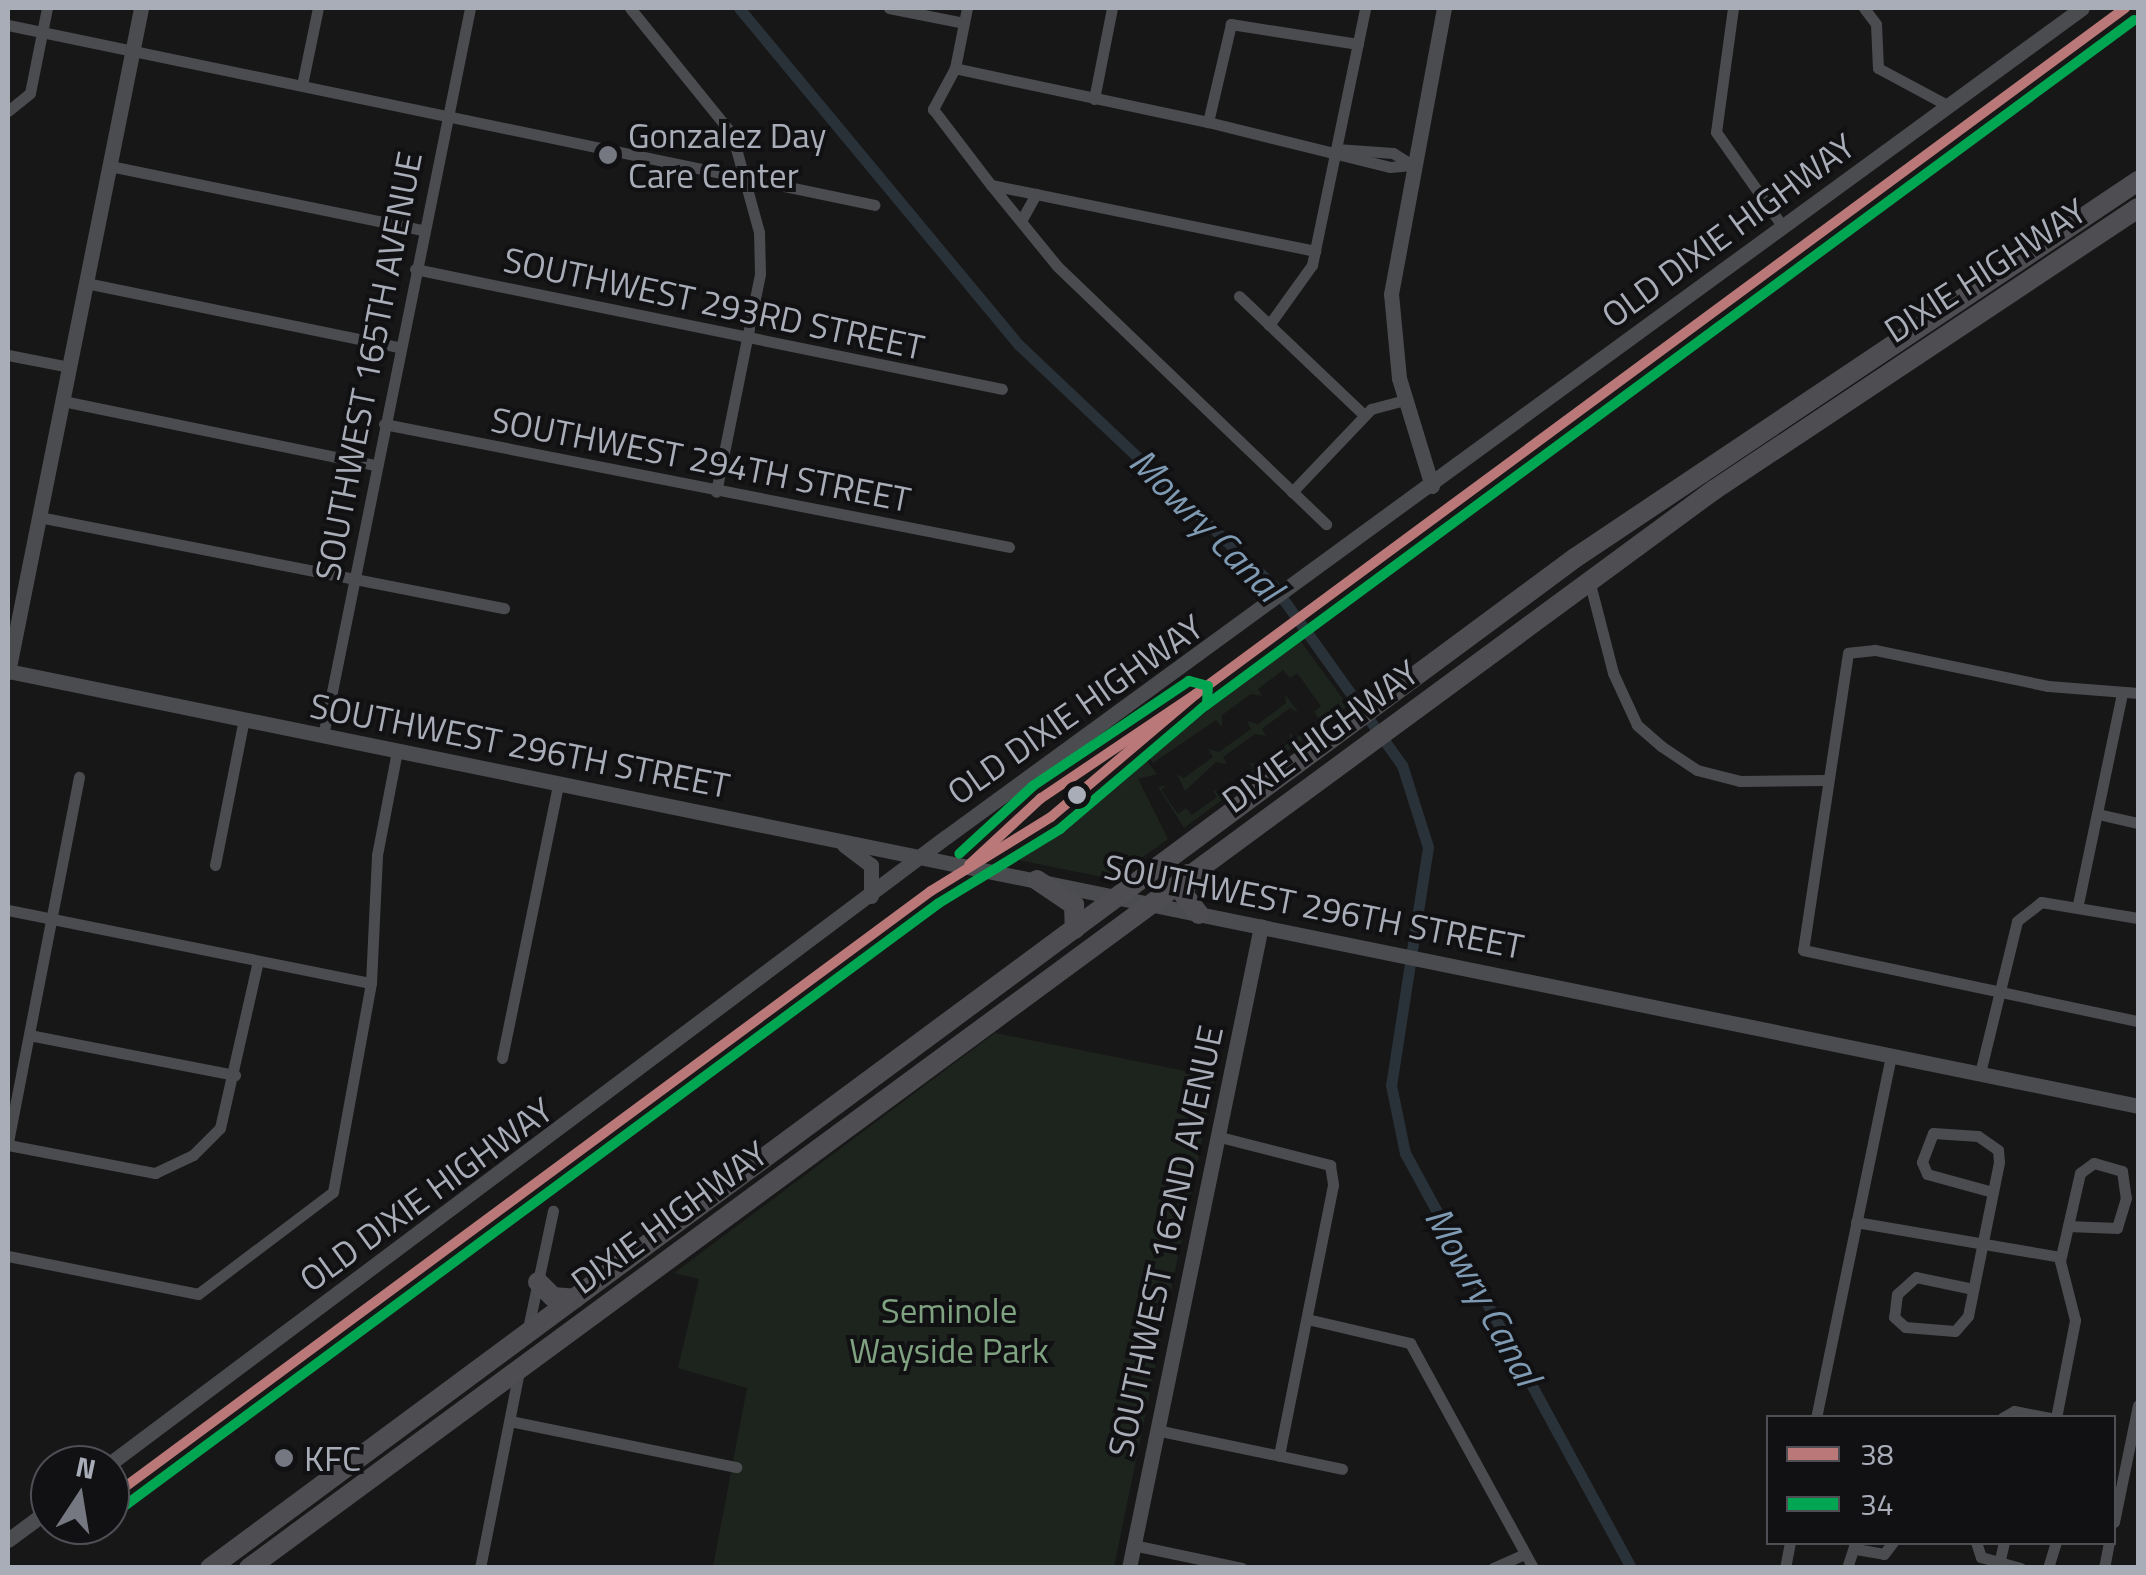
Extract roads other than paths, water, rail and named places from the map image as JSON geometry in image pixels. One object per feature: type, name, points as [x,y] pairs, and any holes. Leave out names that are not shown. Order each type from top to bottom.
[{"type":"highway","name":"DIXIE HIGHWAY","points":[[580,1295],[1576,558],[1703,468],[2138,180]]},
{"type":"highway","points":[[2110,226],[2113,212],[2138,194]]},
{"type":"highway","name":"DIXIE HIGHWAY","points":[[520,1368],[1466,668],[1971,317],[2138,208]]},
{"type":"highway","points":[[1971,317],[2069,240],[2078,220]]},
{"type":"highway","points":[[1589,580],[1592,564],[1686,494],[1703,468]]},
{"type":"highway","points":[[1466,668],[1486,640],[1564,581],[1576,558]]},
{"type":"highway","points":[[1146,905],[1157,881],[1278,791],[1294,766]]},
{"type":"highway","points":[[1188,874],[1184,895],[1199,914]]},
{"type":"highway","points":[[1037,880],[1074,905],[1075,929]]},
{"type":"highway","points":[[962,1041],[983,1012],[1100,925],[1114,898]]},
{"type":"highway","points":[[842,1130],[844,1112],[927,1052],[948,1022]]},
{"type":"highway","points":[[705,1231],[727,1201],[816,1133],[816,1118]]},
{"type":"highway","points":[[538,1282],[553,1297],[580,1295]]},
{"type":"highway","points":[[210,1568],[580,1295]]},
{"type":"highway","points":[[250,1568],[520,1368],[528,1349],[578,1310],[580,1295]]},
{"type":"highway","points":[[466,1407],[472,1389],[527,1333]]},
{"type":"highway","points":[[229,1568],[251,1537]]},
{"type":"street","points":[[8,111],[30,93],[47,8]]},
{"type":"street","points":[[8,671],[141,8]]},
{"type":"street","points":[[302,85],[318,8]]},
{"type":"street","name":"SOUTHWEST 165TH AVENUE","points":[[324,736],[422,230],[470,8]]},
{"type":"street","points":[[630,8],[726,126],[746,176],[761,256],[716,492]]},
{"type":"street","points":[[889,8],[964,23]]},
{"type":"street","points":[[967,8],[955,68],[937,95],[934,116],[1057,266],[1326,524]]},
{"type":"street","points":[[1094,99],[1112,8]]},
{"type":"street","points":[[1269,325],[1303,286],[1315,252],[1365,8]]},
{"type":"street","points":[[1432,486],[1404,400],[1391,294],[1444,8]]},
{"type":"street","points":[[1733,8],[1716,132],[1783,227]]},
{"type":"street","points":[[1864,8],[1876,24],[1878,68],[1947,106]]},
{"type":"street","name":"OLD DIXIE HIGHWAY","points":[[130,1449],[957,829],[1293,590],[2082,8]]},
{"type":"street","points":[[1208,122],[1231,24],[1358,44]]},
{"type":"street","points":[[8,25],[448,113],[874,205]]},
{"type":"street","points":[[955,68],[1336,149],[1390,166],[1412,165]]},
{"type":"street","points":[[110,166],[422,230]]},
{"type":"street","points":[[991,185],[1315,252]]},
{"type":"street","points":[[1021,222],[1036,194]]},
{"type":"street","name":"SOUTHWEST 293RD STREET","points":[[415,269],[1002,389]]},
{"type":"street","points":[[86,283],[399,348]]},
{"type":"street","points":[[1239,296],[1364,415]]},
{"type":"street","points":[[8,355],[69,367]]},
{"type":"street","points":[[1292,492],[1364,415],[1404,400]]},
{"type":"street","points":[[63,401],[376,464]]},
{"type":"street","name":"SOUTHWEST 294TH STREET","points":[[384,424],[1009,547]]},
{"type":"street","points":[[39,517],[504,608]]},
{"type":"street","points":[[1589,580],[1613,673],[1638,725],[1662,746],[1698,770],[1740,781],[1826,780]]},
{"type":"street","points":[[2138,692],[2122,694],[1875,650],[1848,653],[1803,950],[2138,1021]]},
{"type":"street","name":"SOUTHWEST 296TH STREET","points":[[8,671],[2138,1106]]},
{"type":"street","points":[[2078,904],[2122,694]]},
{"type":"street","points":[[215,864],[244,719]]},
{"type":"street","points":[[8,1256],[198,1294],[333,1192],[372,982],[377,855],[397,751]]},
{"type":"street","points":[[79,777],[8,1143],[155,1174],[193,1155],[220,1128],[258,961]]},
{"type":"street","points":[[502,1058],[558,784]]},
{"type":"street","points":[[2098,814],[2138,823]]},
{"type":"street","points":[[957,829],[965,864]]},
{"type":"street","points":[[836,840],[871,865],[871,896]]},
{"type":"street","points":[[1980,1073],[2003,993],[2017,921],[2041,902],[2078,904],[2138,918]]},
{"type":"street","points":[[8,910],[372,982]]},
{"type":"street","name":"SOUTHWEST 162ND AVENUE","points":[[1129,1568],[1261,926]]},
{"type":"street","points":[[29,1035],[235,1074]]},
{"type":"street","points":[[1817,1415],[1890,1054]]},
{"type":"street","points":[[1973,1289],[1916,1277],[1896,1294],[1894,1318],[1905,1326],[1956,1331],[1973,1289],[1993,1192],[1994,1144],[1934,1133],[1922,1162],[1928,1174],[1993,1192]]},
{"type":"street","points":[[1216,1136],[1330,1165],[1307,1320],[1278,1456]]},
{"type":"street","points":[[2055,1415],[2075,1320],[2060,1257],[2080,1173],[2094,1163],[2122,1171],[2126,1198],[2117,1228],[2068,1226]]},
{"type":"street","points":[[527,1333],[552,1211]]},
{"type":"street","points":[[1856,1222],[1983,1240],[2060,1257]]},
{"type":"street","points":[[1307,1320],[1410,1343],[1534,1568]]},
{"type":"street","points":[[480,1568],[520,1368]]},
{"type":"street","points":[[2116,1512],[2138,1405]]},
{"type":"street","points":[[2007,1415],[2014,1411],[2037,1415]]},
{"type":"street","points":[[510,1420],[736,1466]]},
{"type":"street","points":[[1156,1430],[1342,1469]]},
{"type":"street","points":[[2121,1486],[2138,1489]]},
{"type":"street","points":[[8,1540],[30,1524]]},
{"type":"street","points":[[1133,1545],[1242,1568]]},
{"type":"street","points":[[1847,1568],[1854,1546],[1884,1554],[1891,1545]]},
{"type":"street","points":[[1977,1545],[1981,1556],[1999,1565],[2020,1568]]},
{"type":"street","points":[[1493,1568],[1524,1554]]},
{"type":"waterway","name":"Mowry Canal","points":[[739,8],[1019,345],[1273,585],[1402,765],[1428,847],[1391,1085],[1405,1153],[1631,1568]]},
{"type":"place","name":"Gonzalez Day Care Center","points":[[608,155]]},
{"type":"place","name":"KFC","points":[[284,1458]]},
{"type":"park label","name":"Seminole Wayside Park","points":[[949,1330]]}]
